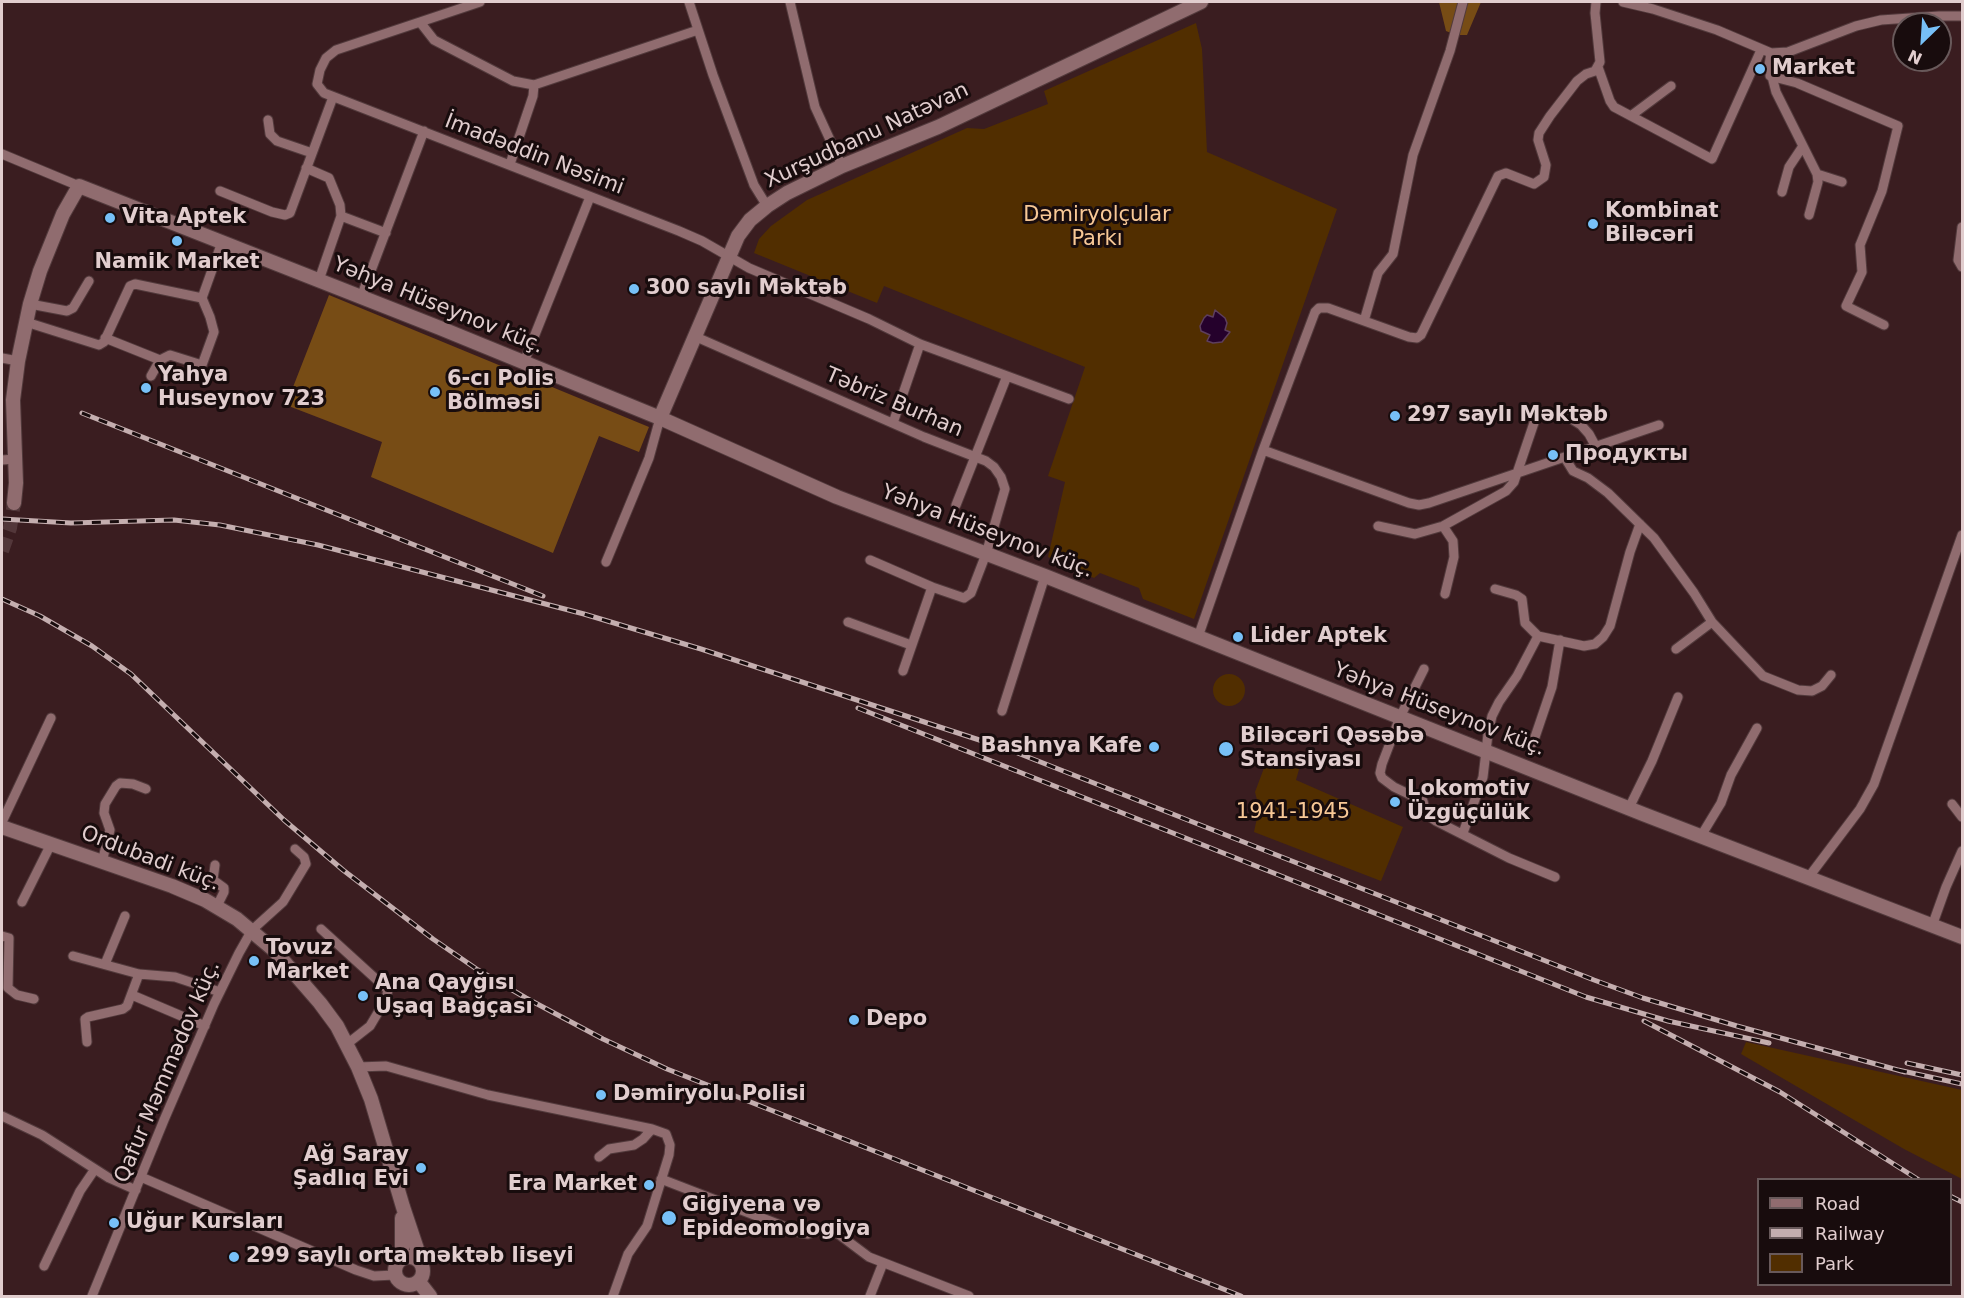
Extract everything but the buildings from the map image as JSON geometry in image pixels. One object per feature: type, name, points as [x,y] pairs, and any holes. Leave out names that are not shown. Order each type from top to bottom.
[{"type":"main road","name":"Xurşudbanu Natəvan","points":[[660,418],[738,236],[750,220],[767,206],[787,193],[842,166],[938,127],[1201,2]]},
{"type":"main road","name":"Yəhya Hüseynov küç.","points":[[79,186],[524,362],[660,418],[837,497],[1045,576],[1962,938]]},
{"type":"main road","points":[[14,503],[16,483],[8,459],[18,361],[30,304],[40,271],[63,214],[79,186]]},
{"type":"main road","name":"Ordubadi küç.","points":[[2,827],[172,886],[217,906],[252,930],[274,950],[306,985],[337,1026],[358,1067],[371,1099],[422,1264]]},
{"type":"main road","points":[[403,1207],[402,1249],[397,1268],[403,1284],[430,1296]]},
{"type":"main road","points":[[397,1268],[401,1258],[411,1256],[422,1264],[424,1273],[413,1288]]},
{"type":"street","points":[[220,191],[285,215],[290,213],[312,153],[328,95],[317,84],[326,58],[336,50],[480,2]]},
{"type":"street","points":[[689,2],[713,75],[754,185],[767,206]]},
{"type":"street","points":[[790,2],[815,107],[842,166]]},
{"type":"street","points":[[1364,321],[1378,273],[1393,254],[1413,155],[1450,51],[1463,2]]},
{"type":"street","points":[[1596,2],[1595,13],[1600,55],[1598,67],[1611,104],[1712,159],[1761,50]]},
{"type":"street","points":[[1623,2],[1653,9],[1717,30],[1772,53],[1788,52],[1856,26],[1881,20],[1939,15],[1962,16]]},
{"type":"street","points":[[420,22],[434,40],[513,81],[534,85],[698,30]]},
{"type":"street","points":[[1772,53],[1769,65],[1770,76],[1817,174],[1818,182],[1809,216]]},
{"type":"street","points":[[1198,638],[1263,450],[1315,312],[1328,308],[1409,337],[1417,338],[1421,335],[1498,176],[1506,173],[1534,184],[1545,177],[1546,165],[1538,140],[1539,134],[1577,81],[1598,67]]},
{"type":"street","points":[[1770,76],[1797,83],[1898,126],[1882,191],[1860,245],[1862,272],[1846,306],[1884,325]]},
{"type":"street","points":[[510,164],[533,96],[534,85]]},
{"type":"street","points":[[1632,116],[1671,86]]},
{"type":"street","name":"İmadəddin Nəsimi","points":[[328,95],[679,231],[729,255],[749,268],[869,319],[920,344],[1069,399]]},
{"type":"street","points":[[268,120],[270,134],[277,141],[312,153]]},
{"type":"street","points":[[361,297],[424,131]]},
{"type":"street","points":[[1782,192],[1789,167],[1803,146]]},
{"type":"street","name":"Yəhya Hüseynov küç.","points":[[2,154],[79,186]]},
{"type":"street","points":[[306,168],[328,178],[340,205],[341,216],[319,280]]},
{"type":"street","points":[[1817,174],[1842,182]]},
{"type":"street","points":[[524,362],[590,197]]},
{"type":"street","points":[[341,216],[386,232]]},
{"type":"street","points":[[1962,227],[1958,260],[1962,267]]},
{"type":"street","points":[[151,375],[160,360],[170,355],[202,365],[214,332],[202,298],[222,242]]},
{"type":"street","points":[[30,304],[66,310],[73,308],[89,281]]},
{"type":"street","points":[[26,322],[99,345],[105,338],[130,286],[135,284],[202,298]]},
{"type":"street","name":"Təbriz Burhan","points":[[694,336],[893,423],[975,456],[994,467],[1005,489],[986,554],[968,597],[964,598],[932,587]]},
{"type":"street","points":[[105,338],[160,360]]},
{"type":"street","points":[[893,423],[920,344]]},
{"type":"street","points":[[2,358],[18,361]]},
{"type":"street","points":[[956,505],[1007,376]]},
{"type":"street","points":[[1378,526],[1415,534],[1443,526],[1506,491],[1514,482],[1538,411]]},
{"type":"street","points":[[1565,415],[1581,425],[1596,447]]},
{"type":"street","points":[[606,562],[649,458],[660,418]]},
{"type":"street","points":[[1263,450],[1419,505],[1659,425]]},
{"type":"street","points":[[1565,458],[1573,471],[1588,478],[1608,493],[1654,538],[1712,622],[1763,676],[1798,690],[1812,691],[1822,686],[1832,675]]},
{"type":"street","points":[[1495,589],[1522,599],[1525,623],[1538,636],[1584,646],[1595,644],[1610,626],[1630,552],[1641,525]]},
{"type":"street","points":[[1443,526],[1453,542],[1454,557],[1445,594]]},
{"type":"street","points":[[1808,878],[1860,809],[1874,784],[1962,535]]},
{"type":"street","points":[[870,560],[932,587],[903,671]]},
{"type":"street","points":[[1002,711],[1045,576]]},
{"type":"street","points":[[848,622],[911,645]]},
{"type":"street","points":[[1676,649],[1712,622]]},
{"type":"street","points":[[1463,833],[1483,777],[1492,716],[1538,636]]},
{"type":"street","points":[[1533,743],[1552,687],[1560,640]]},
{"type":"street","points":[[1424,669],[1400,717],[1382,764],[1380,773],[1382,778],[1394,787],[1423,801],[1426,814],[1509,858],[1555,877]]},
{"type":"street","points":[[1629,808],[1652,761],[1678,697]]},
{"type":"street","points":[[2,822],[51,718]]},
{"type":"street","points":[[1701,836],[1721,803],[1731,775],[1757,728]]},
{"type":"street","points":[[102,862],[110,830],[104,808],[110,795],[120,783],[133,784],[146,789]]},
{"type":"street","points":[[1952,804],[1962,817]]},
{"type":"street","points":[[22,902],[51,844]]},
{"type":"street","points":[[252,930],[283,902],[306,864],[304,857],[295,849]]},
{"type":"street","points":[[1932,926],[1962,852]]},
{"type":"street","points":[[215,865],[213,880],[224,888],[217,906]]},
{"type":"street","points":[[105,964],[124,916]]},
{"type":"street","points":[[321,929],[388,990],[386,999],[370,1026],[347,1044]]},
{"type":"street","name":"Qafur Məmmədov küç.","points":[[92,1296],[205,1026],[252,930]]},
{"type":"street","points":[[2,936],[9,938],[8,988],[18,995],[34,999]]},
{"type":"street","points":[[73,956],[139,974],[175,977],[220,992]]},
{"type":"street","points":[[87,1042],[84,1024],[88,1017],[123,1010],[132,995],[139,974]]},
{"type":"street","points":[[132,995],[205,1026]]},
{"type":"street","points":[[358,1067],[386,1066],[488,1095],[652,1129],[666,1134],[669,1155],[647,1226],[628,1254],[613,1296]]},
{"type":"street","points":[[2,1116],[42,1135],[95,1169],[136,1190]]},
{"type":"street","points":[[599,1157],[609,1149],[634,1145],[652,1129]]},
{"type":"street","points":[[44,1266],[80,1191],[95,1169]]},
{"type":"street","points":[[141,1177],[357,1270],[374,1276],[397,1268]]},
{"type":"street","points":[[661,1179],[801,1233],[808,1234],[826,1228],[833,1230],[862,1252],[883,1263],[969,1296]]},
{"type":"street","points":[[870,1296],[883,1263]]},
{"type":"green space","name":"Dəmiryolçular Parkı","points":[[1196,23],[1202,49],[1207,152],[1337,209],[1194,619],[1143,599],[1139,588],[1100,573],[1094,578],[1048,557],[1065,482],[1048,476],[1085,367],[884,286],[877,303],[754,253],[759,239],[771,226],[807,200],[967,128],[984,129],[1048,104],[1044,91]]},
{"type":"green space","points":[[1229,674],[1241,678],[1245,690],[1241,702],[1229,706],[1217,702],[1213,690],[1217,678]]},
{"type":"green space","name":"1941-1945","points":[[1270,752],[1300,766],[1296,780],[1403,827],[1381,881],[1254,832],[1259,808],[1255,792]]},
{"type":"green space","points":[[1746,1042],[1962,1090],[1962,1179],[1904,1149],[1741,1054]]},
{"type":"shaded area","points":[[1439,2],[1481,2],[1467,35],[1456,35],[1446,31]]},
{"type":"shaded area","points":[[329,295],[649,427],[639,452],[599,436],[553,553],[371,477],[382,442],[286,405]]},
{"type":"shaded area","points":[[1215,310],[1225,318],[1227,323],[1225,330],[1230,332],[1222,342],[1213,343],[1207,341],[1210,335],[1201,331],[1200,326],[1207,315],[1213,317]]},
{"type":"tunnel","points":[[2,551],[10,528],[14,503]]},
{"type":"railway","points":[[82,413],[543,596]]},
{"type":"railway","points":[[2,519],[71,523],[174,520],[220,525],[318,545],[584,614],[701,649],[1010,750],[1643,998],[1905,1072]]},
{"type":"railway","points":[[2,599],[40,616],[92,646],[131,674],[284,820],[343,870],[433,939],[478,970],[526,998],[603,1039],[667,1069],[1241,1296]]},
{"type":"railway","points":[[858,708],[1586,997],[1668,1021],[1769,1043]]},
{"type":"railway","points":[[1644,1021],[1780,1092],[1916,1178]]},
{"type":"railway","points":[[1907,1063],[1962,1075]]},
{"type":"railway","points":[[1898,1070],[1962,1084]]},
{"type":"railway","points":[[1952,1197],[1962,1202]]},
{"type":"place","name":"Market","points":[[1760,69]]},
{"type":"place","name":"Vita Aptek","points":[[110,218]]},
{"type":"place","name":"Kombinat Biləcəri","points":[[1593,224]]},
{"type":"place","name":"Namik Market","points":[[177,241]]},
{"type":"place","name":"300 saylı Məktəb","points":[[634,289]]},
{"type":"place","name":"Yahya Huseynov 723","points":[[146,388]]},
{"type":"place","name":"6-cı Polis Bölməsi","points":[[435,392]]},
{"type":"place","name":"297 saylı Məktəb","points":[[1395,416]]},
{"type":"place","name":"Продукты","points":[[1553,455]]},
{"type":"place","name":"Lider Aptek","points":[[1238,637]]},
{"type":"place","name":"Bashnya Kafe","points":[[1154,747]]},
{"type":"place","name":"Biləcəri Qəsəbə Stansiyası","points":[[1226,749]]},
{"type":"place","name":"Lokomotiv Üzgüçülük","points":[[1395,802]]},
{"type":"place","name":"Tovuz Market","points":[[254,961]]},
{"type":"place","name":"Ana Qayğısı Uşaq Bağçası","points":[[363,996]]},
{"type":"place","name":"Depo","points":[[854,1020]]},
{"type":"place","name":"Dəmiryolu Polisi","points":[[601,1095]]},
{"type":"place","name":"Ağ Saray Şadlıq Evi","points":[[421,1168]]},
{"type":"place","name":"Era Market","points":[[649,1185]]},
{"type":"place","name":"Gigiyena və Epideomologiya","points":[[669,1218]]},
{"type":"place","name":"Uğur Kursları","points":[[114,1223]]},
{"type":"place","name":"299 saylı orta məktəb liseyi","points":[[234,1257]]}]
